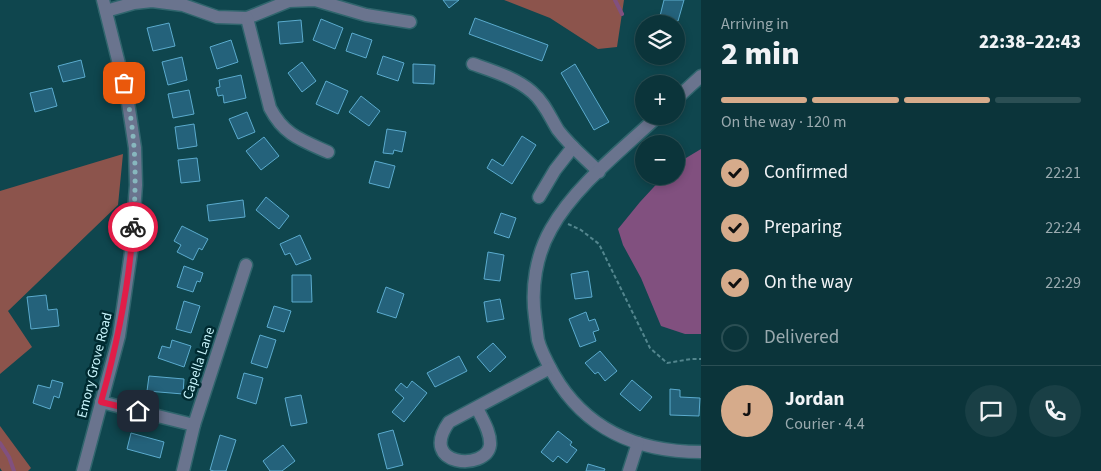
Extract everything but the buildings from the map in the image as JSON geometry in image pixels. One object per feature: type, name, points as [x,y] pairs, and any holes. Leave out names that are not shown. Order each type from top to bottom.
[{"type":"street","points":[[104,5],[152,2],[183,5],[218,17],[247,18],[289,1],[315,0],[366,15],[410,22]]},
{"type":"street","name":"Emory Grove Road","points":[[83,471],[119,336],[131,252],[136,185],[135,148],[127,96],[104,5]]},
{"type":"street","points":[[247,18],[270,108],[276,120],[294,137],[328,152]]},
{"type":"street","points":[[473,64],[517,82],[532,92],[545,106],[558,130],[599,172]]},
{"type":"street","points":[[685,91],[701,76]]},
{"type":"street","points":[[649,125],[571,200],[550,230],[537,264],[533,300],[539,341],[550,368],[564,392],[585,414],[606,429],[638,443],[676,452],[701,452]]},
{"type":"street","points":[[539,197],[555,170],[573,147]]},
{"type":"street","name":"Capella Lane","points":[[182,471],[194,425],[246,265]]},
{"type":"street","points":[[477,408],[489,432],[490,444],[488,455],[480,463],[467,466],[455,464],[444,457],[439,445],[441,433],[449,422],[550,368]]},
{"type":"street","points":[[101,402],[194,425]]},
{"type":"street","points":[[629,471],[638,443]]},
{"type":"path","points":[[557,220],[581,230],[598,244],[650,348],[667,363],[701,359]]},
{"type":"shaded area","points":[[504,0],[624,0],[617,47],[598,49],[550,18]]},
{"type":"shaded area","points":[[701,149],[701,334],[685,334],[661,326],[641,278],[623,245],[618,229],[656,185],[685,185],[685,159]]},
{"type":"shaded area","points":[[123,154],[118,205],[8,311],[32,347],[0,374],[0,191]]},
{"type":"shaded area","points":[[0,426],[31,468],[28,471],[2,471],[0,468]]},
{"type":"waterway","points":[[615,0],[622,14]]},
{"type":"waterway","points":[[0,443],[9,457],[14,471]]},
{"type":"way so far","points":[[124,83],[135,148],[136,185],[133,227]]},
{"type":"route","points":[[133,227],[119,336],[101,402],[138,411]]}]
